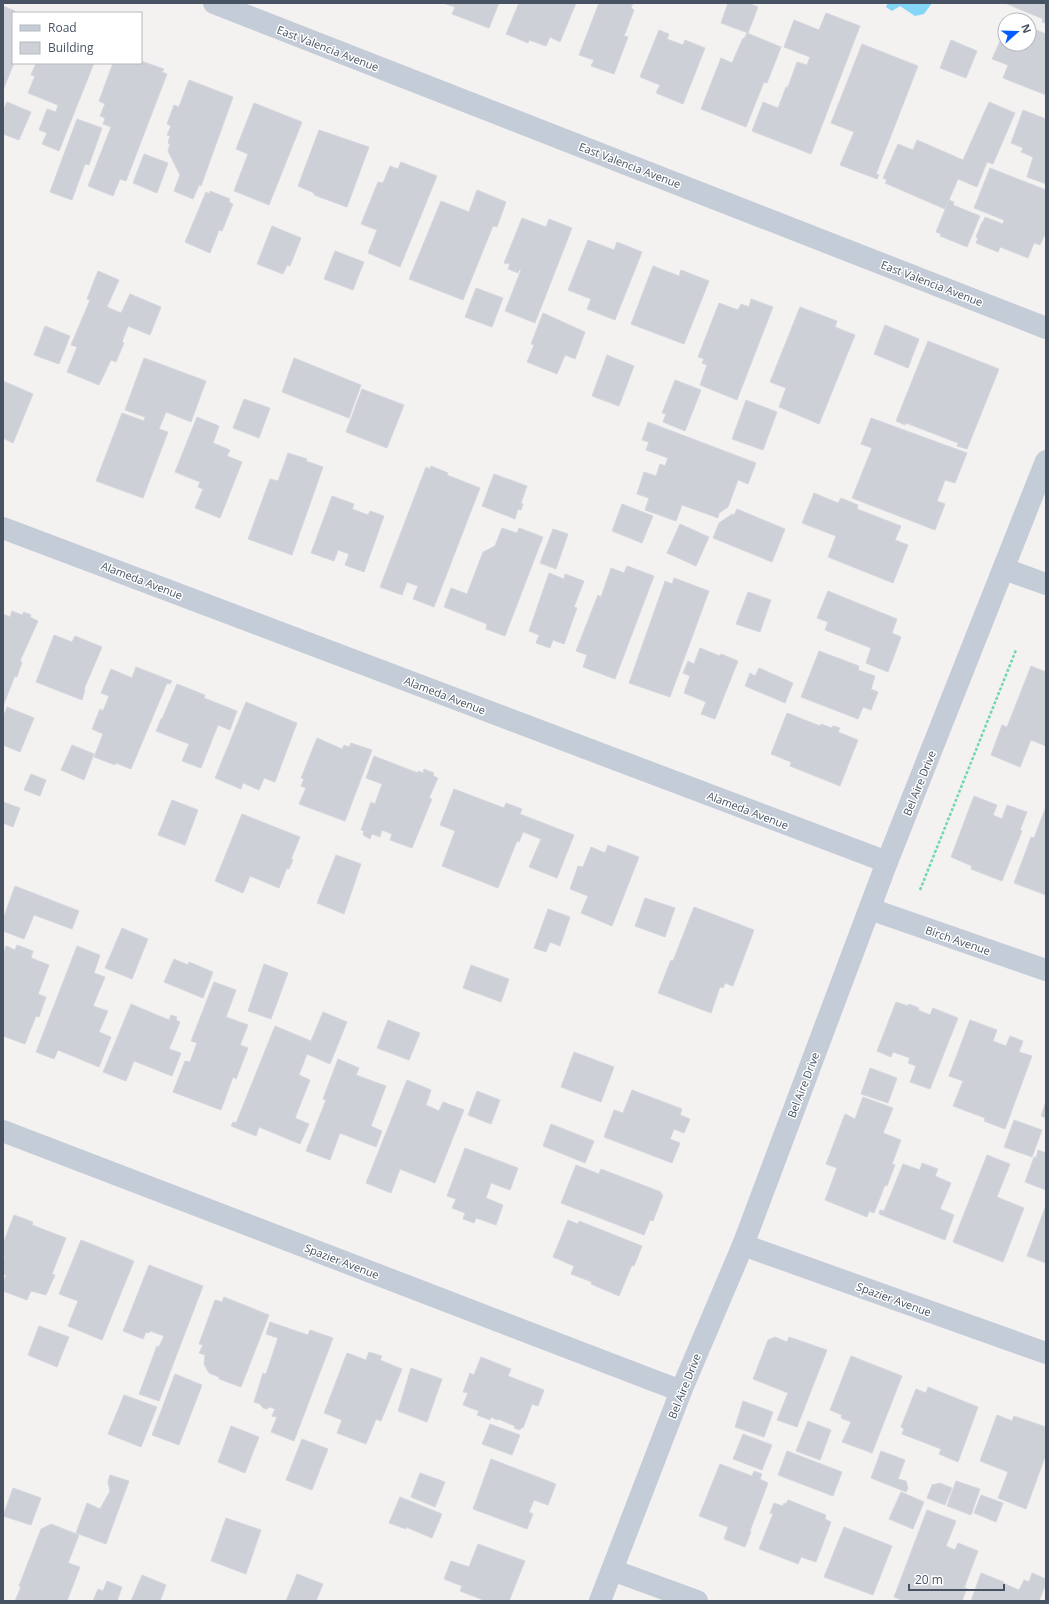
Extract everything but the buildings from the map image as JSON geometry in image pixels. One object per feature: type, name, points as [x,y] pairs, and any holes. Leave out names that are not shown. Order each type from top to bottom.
[{"type":"street","name":"East Valencia Avenue","points":[[214,3],[1046,328]]},
{"type":"street","name":"Bel Aire Drive","points":[[600,1601],[681,1391],[743,1245],[887,862],[1046,461]]},
{"type":"street","name":"Alameda Avenue","points":[[3,528],[887,862]]},
{"type":"street","points":[[1004,569],[1046,584]]},
{"type":"street","name":"Birch Avenue","points":[[870,909],[1046,970]]},
{"type":"street","name":"Spazier Avenue","points":[[3,1131],[681,1391]]},
{"type":"street","name":"Spazier Avenue","points":[[743,1245],[1046,1353]]},
{"type":"street","points":[[612,1570],[697,1601]]},
{"type":"path","points":[[920,890],[1016,650]]},
{"type":"water","points":[[888,3],[932,3],[924,14],[915,16],[900,6],[892,11],[886,7]]}]
